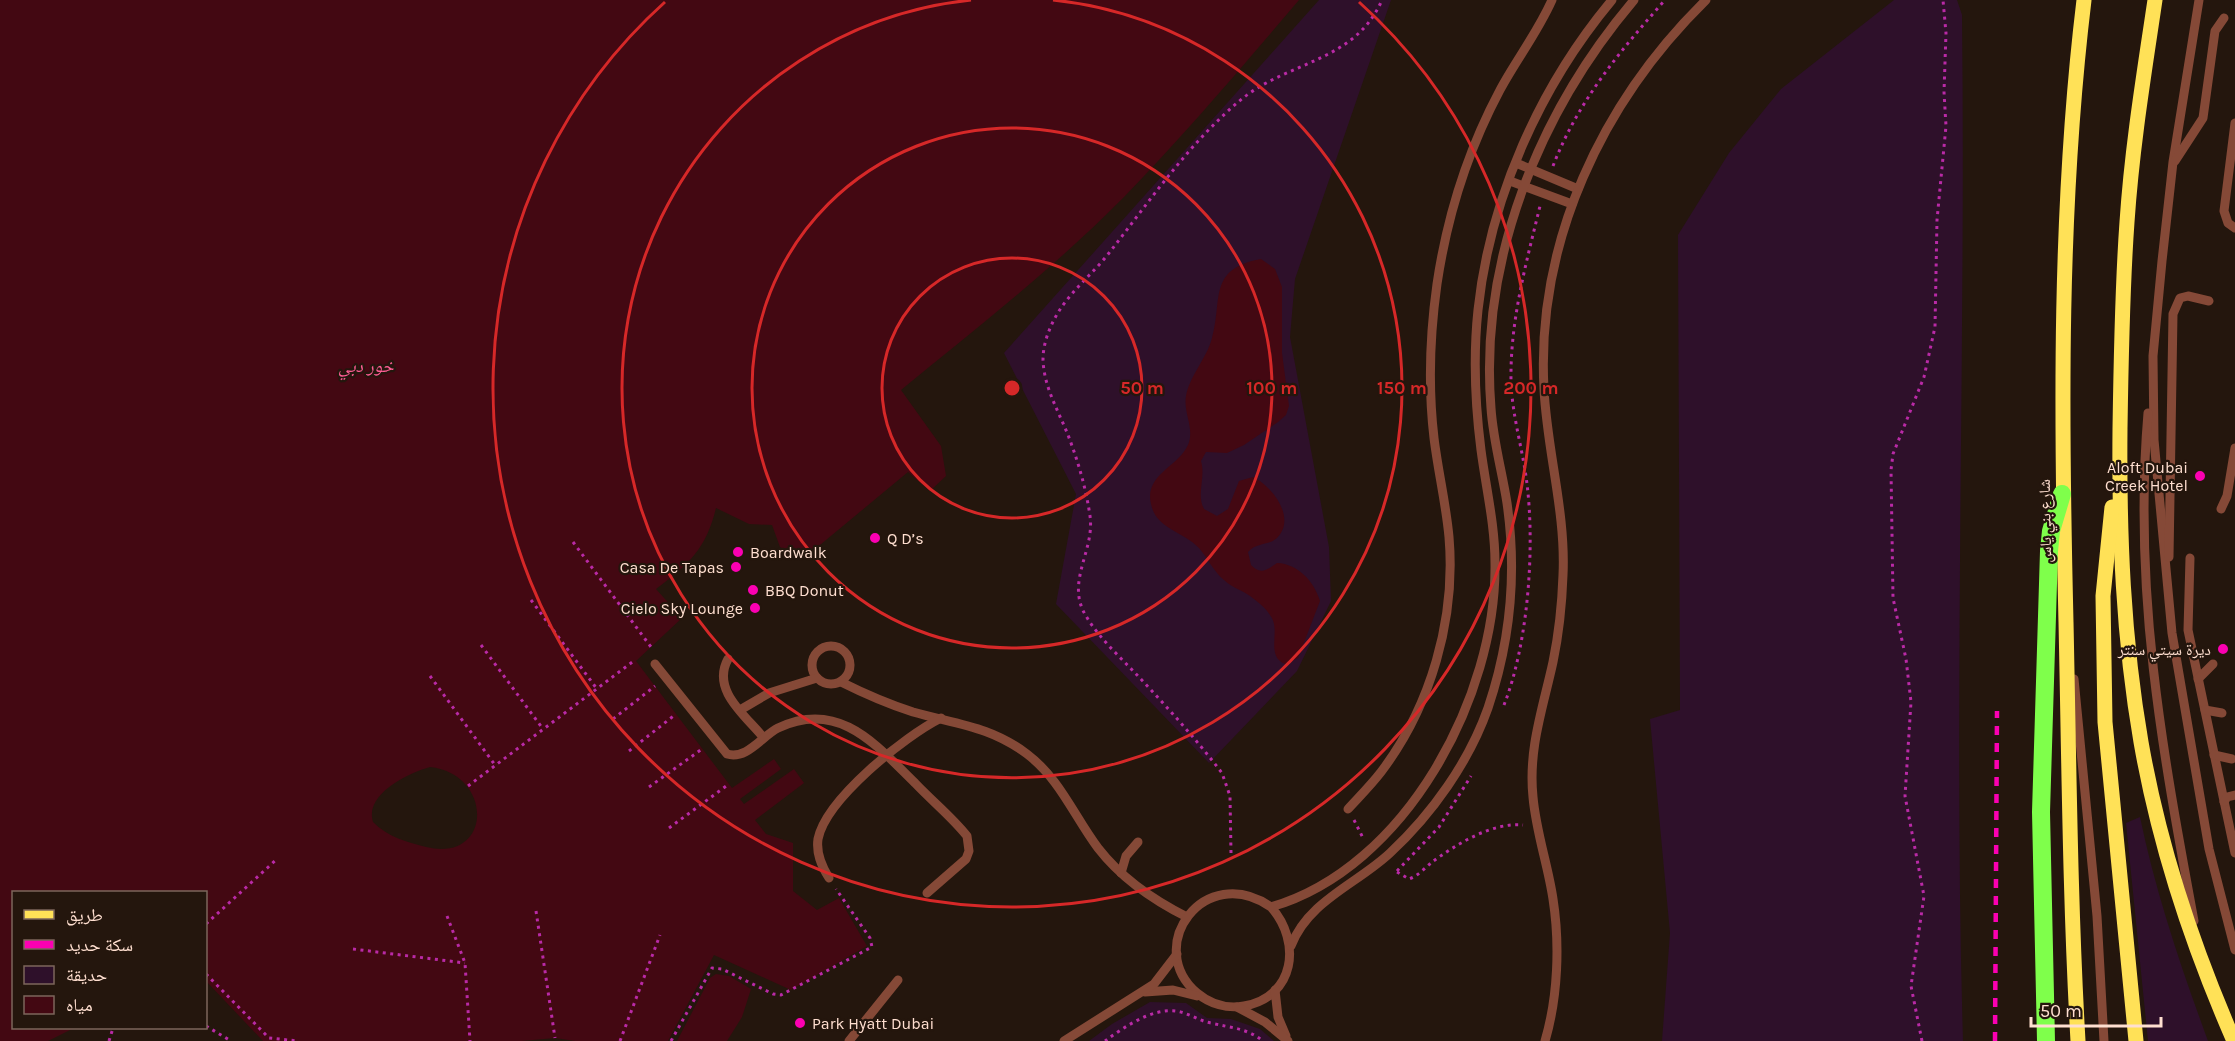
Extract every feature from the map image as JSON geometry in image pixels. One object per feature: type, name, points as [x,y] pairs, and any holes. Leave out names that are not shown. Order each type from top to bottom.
[{"type":"highway","points":[[2046,1041],[2041,892],[2041,800],[2049,551],[2051,531],[2062,494]]},
{"type":"main road","name":"شارع بني ياس","points":[[2079,1041],[2072,943],[2062,494],[2065,224],[2072,111],[2084,0]]},
{"type":"main road","points":[[2155,0],[2139,106],[2127,220],[2121,333],[2122,578],[2138,720],[2168,859],[2201,961],[2234,1041]]},
{"type":"main road","points":[[2120,447],[2103,596],[2105,722],[2136,1041]]},
{"type":"lane","points":[[1348,809],[1381,772],[1408,730],[1429,684],[1443,636],[1450,587],[1449,537],[1434,437],[1431,386],[1432,335],[1437,284],[1460,185],[1478,137],[1499,91],[1552,0]]},
{"type":"lane","points":[[1271,907],[1311,891],[1369,848],[1408,808],[1430,778],[1466,712],[1488,640],[1493,602],[1494,543],[1475,405],[1474,357],[1485,262],[1497,216],[1516,163],[1541,107],[1565,63],[1612,0]]},
{"type":"lane","points":[[1143,992],[1173,990],[1225,1007],[1237,1007],[1264,999],[1275,990],[1287,970],[1291,946],[1299,928],[1312,912],[1383,859],[1421,821],[1447,787],[1469,750],[1487,711],[1500,670],[1509,628],[1513,584],[1512,542],[1491,409],[1489,362],[1492,315],[1499,268],[1525,186],[1556,113],[1581,70],[1634,0]]},
{"type":"lane","points":[[1545,1041],[1554,990],[1557,945],[1553,899],[1537,826],[1532,777],[1534,737],[1559,628],[1563,570],[1561,524],[1547,432],[1545,340],[1559,248],[1578,189],[1621,103],[1648,64],[1678,27],[1706,0]]},
{"type":"lane","points":[[2199,0],[2173,162],[2146,441],[2144,526],[2147,612],[2158,718],[2201,961]]},
{"type":"lane","points":[[2173,162],[2203,118],[2215,31],[2224,18]]},
{"type":"lane","points":[[2235,123],[2224,211],[2229,223],[2235,228]]},
{"type":"lane","points":[[1516,163],[1578,189]]},
{"type":"lane","points":[[1510,181],[1572,204]]},
{"type":"lane","points":[[2168,605],[2174,314],[2180,298],[2188,296],[2209,301]]},
{"type":"lane","points":[[2153,356],[2154,440],[2168,605],[2209,849],[2235,950]]},
{"type":"lane","points":[[2221,509],[2227,496],[2235,448]]},
{"type":"lane","points":[[1494,543],[1512,542]]},
{"type":"lane","points":[[2190,558],[2187,630],[2235,853]]},
{"type":"lane","points":[[2065,587],[2097,916],[2104,1041]]},
{"type":"lane","points":[[842,682],[850,671],[850,658],[846,652],[834,645],[821,648],[813,658],[813,672],[816,678],[828,684],[842,682],[890,704],[987,731],[1029,755],[1062,790],[1098,848],[1121,873],[1146,894],[1187,917]]},
{"type":"lane","points":[[728,658],[722,675],[725,691],[763,737]]},
{"type":"lane","points":[[655,664],[727,754],[740,755],[763,737],[793,723],[826,720],[858,730],[886,754],[962,830],[969,843],[969,851],[961,864],[927,893]]},
{"type":"lane","points":[[2198,679],[2213,664]]},
{"type":"lane","points":[[740,710],[777,690],[816,678]]},
{"type":"lane","points":[[2205,710],[2222,713]]},
{"type":"lane","points":[[829,878],[818,854],[822,827],[830,813],[886,754],[921,728],[941,718]]},
{"type":"lane","points":[[2214,755],[2232,759]]},
{"type":"lane","points":[[2224,802],[2227,797],[2235,795]]},
{"type":"lane","points":[[1121,873],[1126,856],[1138,842]]},
{"type":"lane","points":[[1202,998],[1185,979],[1177,954],[1177,941],[1187,917],[1196,906],[1220,894],[1247,894],[1271,907],[1285,925],[1291,946]]},
{"type":"lane","points":[[1064,1041],[1104,1013],[1143,992],[1163,976],[1177,954]]},
{"type":"lane","points":[[849,1041],[898,980]]},
{"type":"lane","points":[[1275,990],[1278,1017],[1289,1041]]},
{"type":"lane","points":[[1237,1007],[1265,1022],[1289,1041]]},
{"type":"path","points":[[1231,853],[1230,796],[1222,773],[1094,628],[1078,599],[1077,583],[1089,542],[1090,517],[1075,455],[1046,381],[1044,346],[1048,332],[1066,301],[1108,255],[1167,178],[1220,120],[1256,88],[1276,76],[1331,53],[1359,36],[1370,24],[1382,0]]},
{"type":"path","points":[[1549,177],[1563,142],[1591,91],[1630,39],[1665,0]]},
{"type":"path","points":[[1922,1041],[1912,1005],[1911,966],[1924,896],[1905,796],[1911,702],[1906,659],[1893,598],[1890,470],[1893,454],[1924,377],[1935,327],[1937,220],[1946,126],[1944,92],[1946,33],[1943,0]]},
{"type":"path","points":[[1503,709],[1515,672],[1522,637],[1530,533],[1527,484],[1512,403],[1515,312],[1543,193]]},
{"type":"path","points":[[573,542],[651,647]]},
{"type":"path","points":[[531,600],[597,689]]},
{"type":"path","points":[[481,645],[543,729]]},
{"type":"path","points":[[468,786],[636,660]]},
{"type":"path","points":[[430,676],[495,765]]},
{"type":"path","points":[[613,719],[655,686]]},
{"type":"path","points":[[629,751],[676,714]]},
{"type":"path","points":[[649,787],[702,749]]},
{"type":"path","points":[[1397,871],[1439,826],[1473,774]]},
{"type":"path","points":[[669,828],[729,784]]},
{"type":"path","points":[[1348,809],[1369,848]]},
{"type":"path","points":[[1383,859],[1409,879],[1460,844],[1491,830],[1513,824],[1537,826]]},
{"type":"path","points":[[207,923],[277,859]]},
{"type":"path","points":[[671,1041],[712,968],[722,969],[773,994],[781,995],[872,947],[870,938],[829,878]]},
{"type":"path","points":[[536,911],[555,1038]]},
{"type":"path","points":[[447,916],[465,963],[470,1041]]},
{"type":"path","points":[[620,1041],[660,935]]},
{"type":"path","points":[[353,949],[465,963]]},
{"type":"path","points":[[207,975],[269,1038],[298,1041]]},
{"type":"path","points":[[1105,1041],[1142,1019],[1165,1011],[1175,1011],[1209,1023],[1237,1028],[1263,1041]]},
{"type":"path","points":[[207,1027],[231,1041]]},
{"type":"green space","points":[[1319,0],[1391,0],[1295,279],[1290,337],[1329,547],[1331,601],[1297,671],[1209,763],[1056,604],[1076,494],[1004,353]]},
{"type":"green space","points":[[1894,0],[1957,0],[1962,15],[1959,784],[1963,1041],[1662,1041],[1670,933],[1650,719],[1680,710],[1678,235],[1729,153],[1781,89]]},
{"type":"green space","points":[[2140,817],[2170,930],[2208,1041],[2148,1041],[2126,823]]},
{"type":"green space","points":[[1150,1002],[1186,1003],[1207,1018],[1231,1019],[1260,1029],[1274,1041],[1089,1041],[1112,1024]]},
{"type":"water","name":"خور دبي","points":[[0,0],[1299,0],[1191,125],[1098,223],[1015,296],[901,390],[941,446],[946,476],[930,491],[908,472],[820,545],[800,553],[780,547],[772,525],[749,524],[716,508],[707,534],[695,554],[678,572],[656,589],[682,618],[636,661],[732,788],[774,759],[781,769],[740,799],[744,804],[794,769],[804,783],[755,820],[766,834],[793,843],[793,891],[817,910],[839,898],[867,946],[791,990],[714,955],[668,1041],[575,1041],[555,1038],[522,1041],[263,1041],[207,982],[207,891],[12,891],[12,1029],[72,1029],[48,1041],[0,1041]],"holes":[[[430,767],[451,773],[466,785],[475,800],[477,816],[474,831],[464,842],[448,848],[426,847],[391,835],[373,822],[372,812],[375,802],[390,786],[411,774]]]},
{"type":"water","points":[[1261,259],[1275,269],[1282,287],[1282,353],[1289,406],[1286,415],[1278,422],[1244,445],[1227,453],[1206,452],[1201,461],[1201,498],[1204,509],[1217,516],[1228,509],[1239,481],[1253,477],[1268,488],[1280,503],[1284,521],[1282,530],[1274,540],[1248,552],[1251,565],[1261,571],[1277,563],[1298,570],[1314,587],[1320,601],[1298,658],[1285,664],[1280,661],[1275,652],[1275,629],[1269,613],[1250,596],[1220,576],[1193,542],[1158,519],[1151,504],[1150,494],[1157,478],[1183,453],[1188,445],[1190,427],[1186,396],[1191,381],[1210,345],[1220,288],[1232,270]]},
{"type":"water","points":[[716,974],[729,976],[751,989],[742,1017],[727,1041],[677,1041],[710,978]]},
{"type":"railway","points":[[1995,1041],[1997,711]]},
{"type":"place","name":"Aloft Dubai Creek Hotel","points":[[2200,476]]},
{"type":"place","name":"Q D’s","points":[[875,538]]},
{"type":"place","name":"Boardwalk","points":[[738,552]]},
{"type":"place","name":"Casa De Tapas","points":[[736,567]]},
{"type":"place","name":"BBQ Donut","points":[[753,590]]},
{"type":"place","name":"Cielo Sky Lounge","points":[[755,608]]},
{"type":"place","name":"ديرة سيتي سنتر","points":[[2223,649]]},
{"type":"place","name":"Park Hyatt Dubai","points":[[800,1023]]}]
